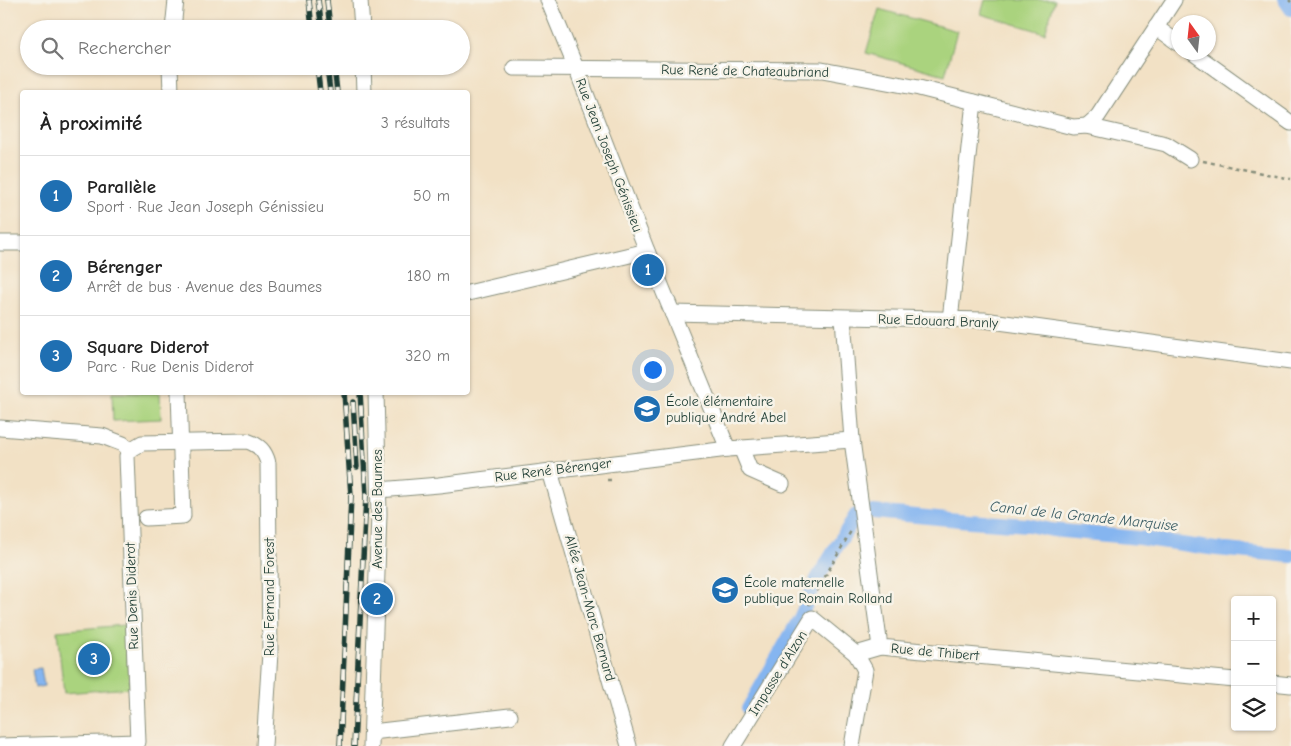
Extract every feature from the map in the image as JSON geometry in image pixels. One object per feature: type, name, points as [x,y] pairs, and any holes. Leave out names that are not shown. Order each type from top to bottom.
[{"type":"street","points":[[174,20],[176,0]]},
{"type":"street","points":[[360,0],[361,20]]},
{"type":"street","name":"Rue Jean Joseph Génissieu","points":[[548,0],[672,313],[734,448],[750,470],[782,484]]},
{"type":"street","points":[[1087,126],[1098,116],[1174,0]]},
{"type":"street","points":[[1156,27],[1171,38]]},
{"type":"street","points":[[1203,60],[1291,122]]},
{"type":"street","name":"Rue René de Chateaubriand","points":[[514,68],[822,70],[920,88],[1073,127],[1087,126],[1166,144],[1190,159]]},
{"type":"street","points":[[170,75],[171,90]]},
{"type":"street","points":[[363,75],[364,90]]},
{"type":"street","points":[[950,320],[974,102]]},
{"type":"street","points":[[0,243],[20,243]]},
{"type":"street","points":[[470,293],[647,252]]},
{"type":"street","name":"Rue Edouard Branly","points":[[672,313],[984,320],[1291,362]]},
{"type":"street","name":"Rue de Thibert","points":[[843,318],[852,440],[880,647],[1231,680]]},
{"type":"street","points":[[146,518],[183,516],[179,395]]},
{"type":"street","name":"Avenue des Baumes","points":[[372,739],[379,490],[376,395]]},
{"type":"street","points":[[0,428],[102,436],[123,444],[130,450],[142,444],[182,442]]},
{"type":"street","points":[[734,448],[852,440]]},
{"type":"street","name":"Rue Fernand Forest","points":[[182,442],[247,441],[254,443],[267,456],[270,653],[264,746]]},
{"type":"street","name":"Rue René Bérenger","points":[[379,490],[439,485],[734,448]]},
{"type":"street","name":"Rue Denis Diderot","points":[[0,746],[138,742],[127,456],[130,450]]},
{"type":"street","name":"Allée Jean-Marc Bernard","points":[[550,471],[629,746]]},
{"type":"street","name":"Impasse d'Alzon","points":[[734,746],[812,618],[856,654]]},
{"type":"street","points":[[852,746],[865,670],[856,654],[880,647]]},
{"type":"street","points":[[1276,684],[1291,685]]},
{"type":"street","points":[[372,739],[510,716]]},
{"type":"path","points":[[1190,159],[1291,179]]},
{"type":"path","points":[[607,480],[612,480]]},
{"type":"path","points":[[812,618],[808,608],[858,519],[863,518]]},
{"type":"green space","points":[[985,0],[1055,0],[1045,33],[981,14]]},
{"type":"green space","points":[[879,9],[957,31],[945,75],[866,53]]},
{"type":"green space","points":[[112,395],[160,395],[161,419],[113,421]]},
{"type":"green space","points":[[124,625],[130,688],[64,693],[57,631]]},
{"type":"water","points":[[41,668],[44,686],[35,688],[32,669]]},
{"type":"waterway","points":[[1285,0],[1291,9]]},
{"type":"waterway","name":"Canal de la Grande Marquise","points":[[873,512],[1028,525],[1052,530],[1291,556]]},
{"type":"waterway","name":"Canal de la Grande Marquise","points":[[748,709],[800,618],[817,579],[856,515]]},
{"type":"railway","points":[[309,0],[311,20]]},
{"type":"railway","points":[[318,0],[321,20]]},
{"type":"railway","points":[[327,0],[329,20]]},
{"type":"railway","points":[[318,75],[320,90]]},
{"type":"railway","points":[[328,75],[330,90]]},
{"type":"railway","points":[[335,75],[337,90]]},
{"type":"railway","points":[[340,746],[351,496],[344,395]]},
{"type":"railway","points":[[354,746],[366,496],[360,395]]},
{"type":"railway","points":[[353,402],[357,467]]},
{"type":"place","name":"Parallèle","points":[[648,270]]},
{"type":"place","name":"École élémentaire publique André Abel","points":[[647,409]]},
{"type":"place","name":"École maternelle publique Romain Rolland","points":[[725,590]]},
{"type":"place","name":"Bérenger","points":[[377,599]]},
{"type":"place","name":"Square Diderot","points":[[94,659]]}]
